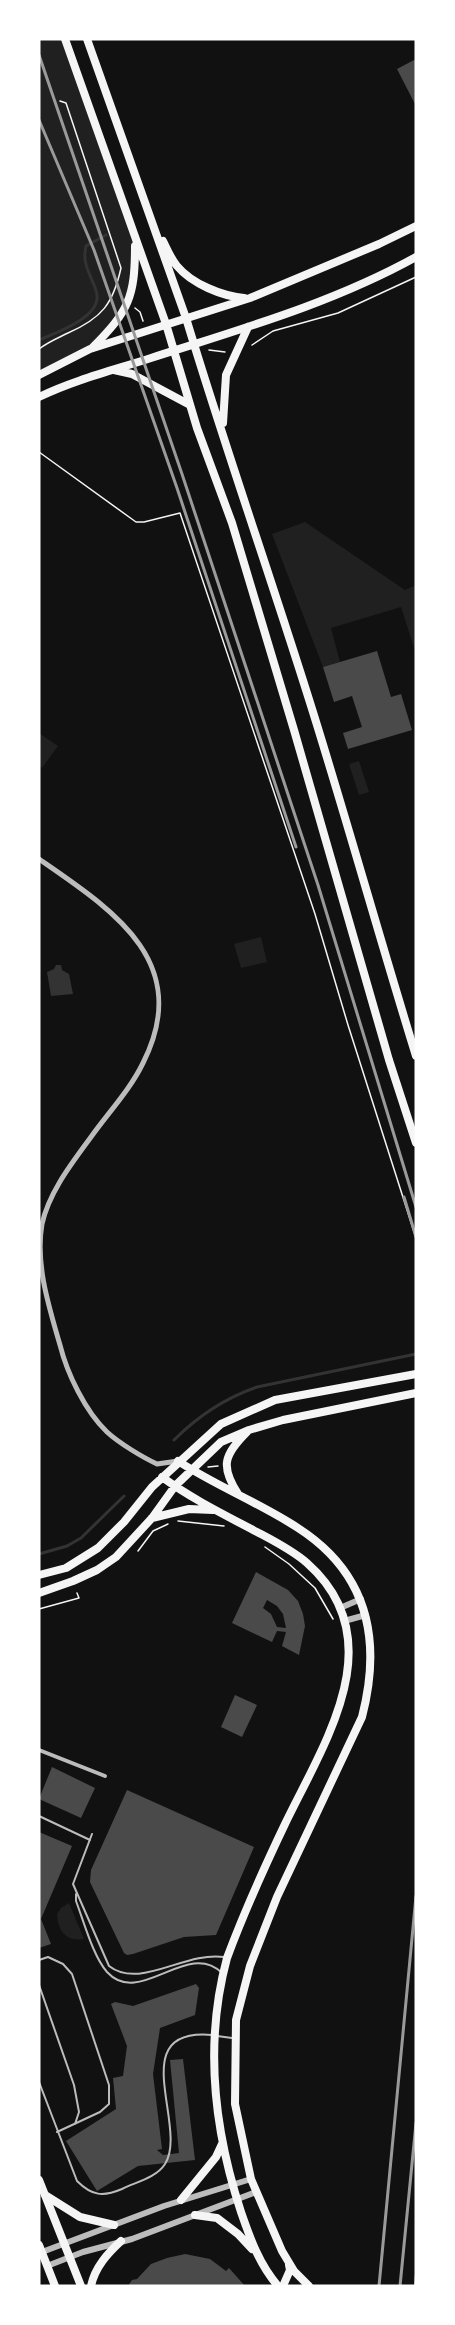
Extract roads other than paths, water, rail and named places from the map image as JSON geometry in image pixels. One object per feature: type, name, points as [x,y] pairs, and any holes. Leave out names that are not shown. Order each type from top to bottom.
[{"type":"main road","points":[[65,39],[135,236],[174,350],[190,405],[232,523],[298,741],[389,1060],[416,1143]]},
{"type":"main road","points":[[87,39],[223,429],[317,724],[416,1056]]},
{"type":"main road","points":[[152,221],[177,266],[197,281],[228,296],[250,298]]},
{"type":"main road","points":[[39,375],[90,349],[250,298],[416,226]]},
{"type":"main road","points":[[90,349],[119,317],[132,292],[135,278],[135,236]]},
{"type":"main road","points":[[39,397],[320,302],[416,257]]},
{"type":"main road","points":[[223,429],[226,375],[248,327]]},
{"type":"main road","points":[[114,370],[132,374],[190,405]]},
{"type":"main road","points":[[39,1575],[66,1568],[98,1548],[124,1522],[162,1477],[221,1424],[275,1400],[416,1374]]},
{"type":"main road","points":[[39,1593],[97,1570],[116,1557],[152,1518],[175,1486],[221,1442],[249,1430],[283,1420],[416,1394]]},
{"type":"main road","points":[[238,1496],[228,1479],[226,1466],[230,1450],[249,1430]]},
{"type":"main road","points":[[178,1461],[199,1475],[298,1528],[327,1550],[357,1590],[370,1635],[369,1688],[362,1717],[277,1897],[250,1966],[236,2020],[235,2104],[251,2179],[288,2261],[290,2270],[283,2286]]},
{"type":"main road","points":[[162,1477],[216,1510],[283,1545],[307,1563],[324,1581],[340,1608],[349,1648],[344,1697],[334,1724],[271,1853],[227,1958],[215,2036],[214,2078],[222,2144],[232,2184],[256,2253],[275,2285]]},
{"type":"main road","points":[[152,1518],[189,1509],[216,1510]]},
{"type":"main road","points":[[181,2200],[216,2157],[222,2144]]},
{"type":"main road","points":[[39,2180],[81,2286]]},
{"type":"main road","points":[[45,2195],[80,2217],[114,2225]]},
{"type":"main road","points":[[195,2215],[217,2218],[238,2234],[256,2253]]},
{"type":"main road","points":[[91,2286],[106,2256],[121,2241]]},
{"type":"main road","points":[[40,2249],[55,2286]]},
{"type":"main road","points":[[288,2261],[309,2286]]},
{"type":"street","points":[[39,859],[125,925],[138,939],[156,974],[160,1006],[155,1037],[143,1065],[79,1153],[53,1195],[42,1224],[40,1256],[51,1316],[64,1360],[76,1387],[107,1432],[157,1464],[162,1477]]},
{"type":"street","points":[[157,1464],[178,1461]]},
{"type":"street","points":[[340,1608],[361,1599]]},
{"type":"street","points":[[344,1621],[366,1615]]},
{"type":"street","points":[[39,1750],[105,1776]]},
{"type":"street","points":[[40,2249],[64,2244],[181,2200],[251,2179]]},
{"type":"street","points":[[47,2266],[256,2192]]},
{"type":"lane","points":[[39,1816],[90,1840]]},
{"type":"lane","points":[[92,1834],[73,1884],[76,1901],[102,1966],[110,1975],[119,1980],[138,1983],[187,1964],[205,1963],[213,1965],[223,1974]]},
{"type":"lane","points":[[76,1894],[80,1898],[109,1966],[117,1972],[125,1975],[149,1973],[200,1957],[227,1958]]},
{"type":"lane","points":[[39,1960],[48,1957],[63,1964],[72,1974],[109,2085],[108,2104],[100,2112],[57,2132]]},
{"type":"lane","points":[[39,1985],[74,2085],[79,2112],[75,2124]]},
{"type":"lane","points":[[39,2082],[77,2181],[96,2195],[105,2195],[155,2175],[164,2166],[171,2153],[164,2070],[168,2049],[177,2039],[191,2034],[235,2038]]},
{"type":"waterway","points":[[39,340],[75,324],[84,318],[96,304],[97,294],[86,266],[85,251],[86,246],[106,235]]},
{"type":"waterway","points":[[174,1440],[212,1409],[257,1387],[416,1354]]},
{"type":"waterway","points":[[39,1554],[67,1546],[81,1538],[124,1496]]},
{"type":"railway","points":[[39,55],[182,474],[318,885],[416,1207]]},
{"type":"railway","points":[[39,120],[94,250],[177,488],[296,847]]},
{"type":"railway","points":[[404,1197],[416,1237]]},
{"type":"railway","points":[[379,2286],[416,1896]]},
{"type":"railway","points":[[400,2286],[416,2123]]}]
